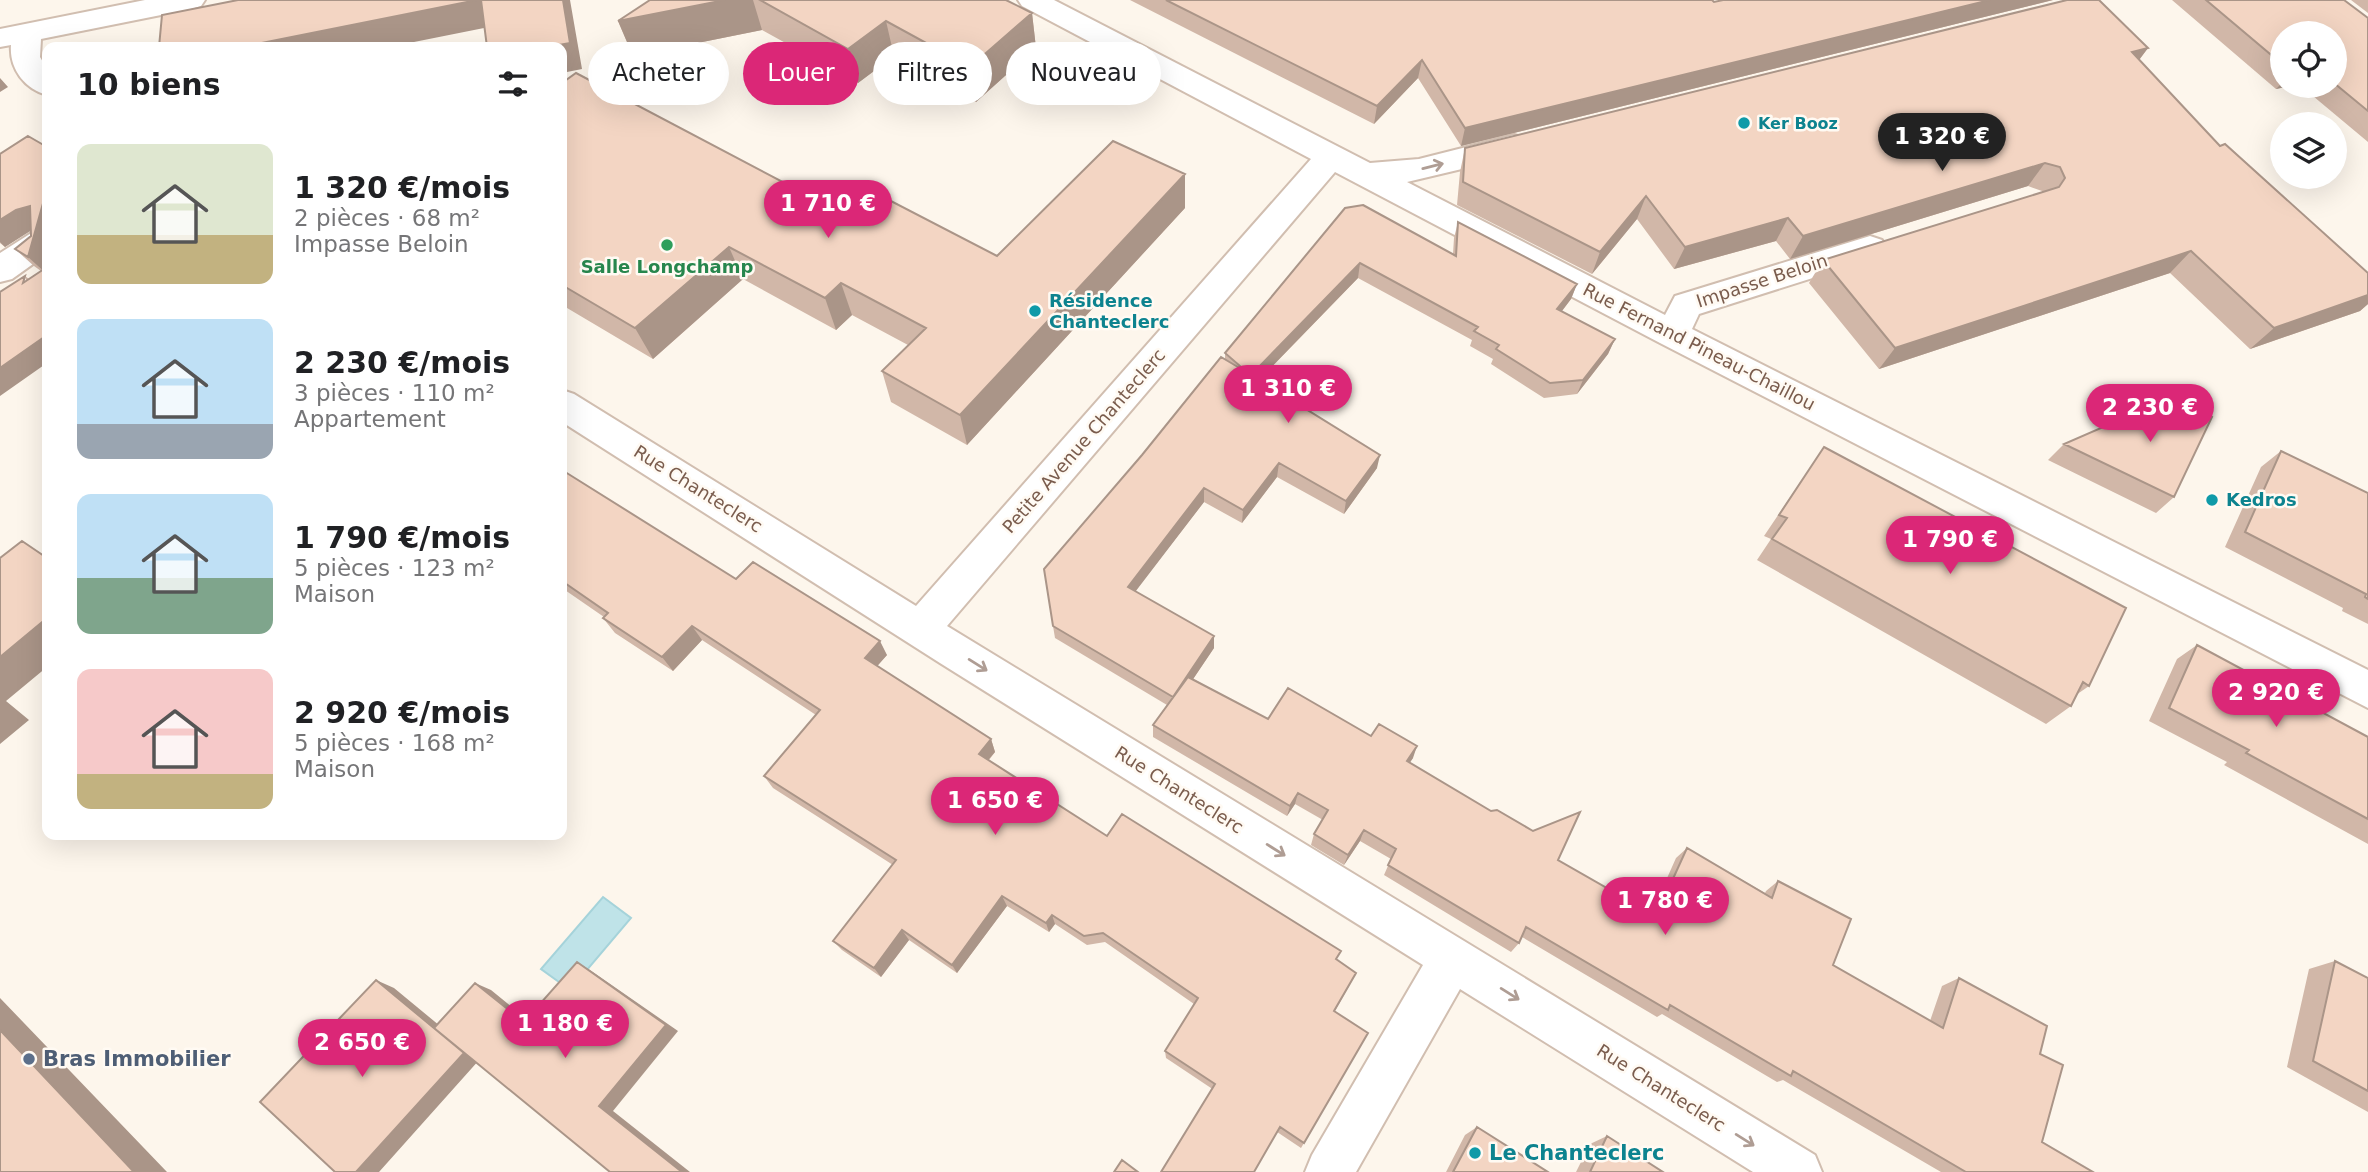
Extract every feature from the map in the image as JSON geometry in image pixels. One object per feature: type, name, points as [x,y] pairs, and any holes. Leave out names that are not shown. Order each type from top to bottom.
[{"type":"street","points":[[42,80],[26,65],[13,35],[191,0]]},
{"type":"street","name":"Rue Fernand Pineau-Chaillou","points":[[1032,0],[1672,334],[2368,690]]},
{"type":"street","points":[[1365,174],[1419,170],[1539,140]]},
{"type":"street","name":"Petite Avenue Chanteclerc","points":[[920,629],[1331,156]]},
{"type":"street","name":"Impasse Beloin","points":[[1672,334],[1687,305],[1900,239]]},
{"type":"street","points":[[0,270],[42,241]]},
{"type":"street","name":"Rue Chanteclerc","points":[[567,407],[1451,959],[1798,1172]]},
{"type":"street","points":[[1329,1172],[1451,959]]},
{"type":"water","points":[[603,897],[631,918],[570,990],[541,969]]},
{"type":"building","points":[[238,0],[477,0],[267,42],[159,42],[162,15]]},
{"type":"building","points":[[481,0],[563,0],[570,43],[486,42]]},
{"type":"building","points":[[650,0],[725,0],[618,21]]},
{"type":"building","points":[[760,0],[1006,0],[1032,13],[992,48],[992,42],[924,42],[886,21],[858,42],[835,42]]},
{"type":"building","points":[[1166,0],[1990,0],[1465,128],[1422,60],[1377,106]]},
{"type":"building","points":[[2067,0],[2099,0],[2148,48],[2132,52],[2220,146],[2225,144],[2270,185],[2270,189],[2275,189],[2368,273],[2368,295],[2274,328],[2191,251],[1895,348],[1823,260],[2059,187],[2065,178],[2060,167],[2045,163],[1803,236],[1788,218],[1685,247],[1646,196],[1600,252],[1463,182],[1465,148]]},
{"type":"building","points":[[2206,0],[2344,0],[2368,18],[2368,111],[2347,94],[2347,21],[2270,21],[2270,54]]},
{"type":"building","points":[[576,73],[588,79],[588,105],[637,105],[836,210],[862,186],[997,256],[1113,141],[1185,174],[960,415],[882,371],[926,328],[841,283],[825,298],[729,247],[635,328],[567,288],[567,79]]},
{"type":"building","points":[[28,136],[42,144],[42,207],[28,257],[15,249],[31,236],[30,206],[16,210],[0,220],[0,154]]},
{"type":"building","points":[[1363,205],[1456,256],[1458,222],[1577,284],[1557,309],[1615,339],[1583,380],[1550,383],[1496,349],[1499,345],[1474,331],[1478,327],[1360,263],[1251,375],[1380,455],[1346,501],[1279,463],[1243,510],[1204,488],[1128,587],[1214,636],[1173,697],[1053,626],[1044,569],[1142,455],[1221,357],[1248,373],[1225,353],[1345,208]]},
{"type":"building","points":[[42,270],[42,339],[0,368],[0,292],[25,276],[23,283]]},
{"type":"building","points":[[2172,397],[2212,417],[2174,497],[2064,444]]},
{"type":"building","points":[[1824,447],[2126,608],[2089,686],[2083,682],[2071,706],[1772,539],[1787,518],[1779,515]]},
{"type":"building","points":[[2281,451],[2368,493],[2368,599],[2366,594],[2245,532]]},
{"type":"building","points":[[567,473],[736,579],[753,562],[880,641],[865,658],[991,739],[979,754],[1107,836],[1122,814],[1341,951],[1336,959],[1356,973],[1334,1011],[1368,1033],[1304,1143],[1280,1127],[1254,1172],[1161,1172],[1215,1084],[1165,1051],[1198,998],[1103,933],[1084,936],[1052,915],[1046,923],[1002,896],[952,965],[902,930],[874,968],[833,941],[896,860],[764,776],[820,710],[692,626],[662,657],[603,618],[608,613],[567,584]]},
{"type":"building","points":[[22,541],[42,555],[42,622],[0,657],[0,558]]},
{"type":"building","points":[[2197,645],[2368,737],[2368,819],[2246,753],[2249,750],[2169,708]]},
{"type":"building","points":[[1188,677],[1268,719],[1288,688],[1371,736],[1379,724],[1417,746],[1407,761],[1491,811],[1497,810],[1533,831],[1580,812],[1558,860],[1656,916],[1687,848],[1772,898],[1778,881],[1851,919],[1833,965],[1943,1028],[1959,978],[2047,1026],[2040,1054],[2063,1065],[2042,1142],[2093,1172],[1966,1172],[1793,1071],[1791,1076],[1670,1005],[1668,1010],[1526,927],[1519,943],[1388,865],[1396,849],[1364,830],[1348,855],[1314,834],[1328,810],[1298,793],[1290,806],[1153,725]]},
{"type":"building","points":[[2335,961],[2368,978],[2368,1091],[2313,1061]]},
{"type":"building","points":[[577,962],[666,1025],[599,1106],[682,1172],[610,1172],[434,1028],[475,983],[524,1022]]},
{"type":"building","points":[[376,980],[464,1053],[356,1172],[335,1172],[260,1102]]},
{"type":"building","name":"Bras Immobilier","points":[[0,1030],[134,1172],[0,1172]]},
{"type":"building","points":[[1477,1127],[1548,1172],[1453,1172]]},
{"type":"building","points":[[1607,1136],[1663,1172],[1590,1172]]},
{"type":"building","points":[[1122,1160],[1138,1172],[1114,1172]]},
{"type":"place","name":"Ker Booz","points":[[1744,123]]},
{"type":"place","name":"Salle Longchamp","points":[[667,245]]},
{"type":"place","name":"Résidence Chanteclerc","points":[[1035,311]]},
{"type":"place","name":"Kedros","points":[[2212,500]]},
{"type":"place","name":"Bras Immobilier","points":[[29,1059]]},
{"type":"place","name":"Le Chanteclerc","points":[[1475,1153]]}]
